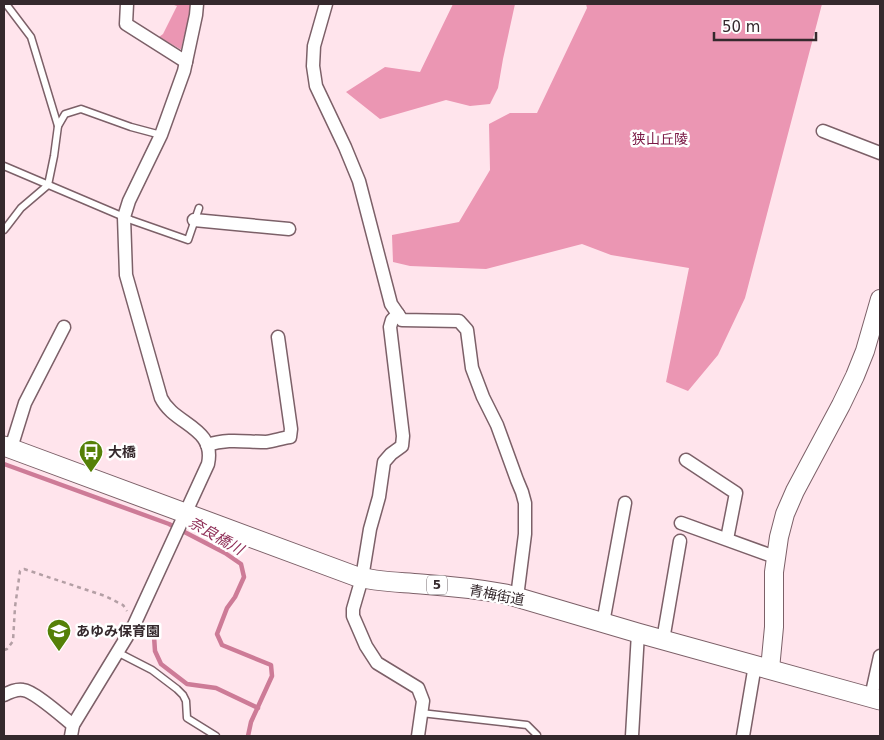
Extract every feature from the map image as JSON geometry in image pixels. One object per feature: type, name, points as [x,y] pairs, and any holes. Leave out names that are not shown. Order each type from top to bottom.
[{"type":"main road","name":"青梅街道","points":[[7,447],[183,518],[362,578],[495,592],[876,698]]},
{"type":"street","points":[[127,4],[126,24],[186,62]]},
{"type":"street","points":[[4,695],[11,691],[23,690],[33,693],[72,731],[135,620],[208,464],[208,445],[199,432],[172,413],[161,398],[126,275],[124,217],[129,201],[161,135],[184,71],[197,4]]},
{"type":"street","points":[[326,4],[314,46],[312,66],[316,86],[359,180],[391,304],[402,320],[458,322],[467,330],[472,368],[483,397],[497,425],[522,492],[525,503],[525,534],[517,598]]},
{"type":"street","points":[[823,131],[880,153]]},
{"type":"street","points":[[194,220],[289,229]]},
{"type":"street","points":[[743,736],[774,626],[773,586],[775,557],[788,505],[855,376],[865,351],[880,299]]},
{"type":"street","points":[[398,314],[392,320],[390,327],[403,436],[402,446],[384,462],[379,496],[370,529],[354,616],[366,646],[377,663],[418,688],[423,701],[418,736]]},
{"type":"street","points":[[7,447],[25,403],[64,327]]},
{"type":"street","points":[[208,445],[216,442],[246,440],[268,442],[290,437],[291,429],[278,337]]},
{"type":"street","points":[[686,460],[736,493],[727,539]]},
{"type":"street","points":[[603,623],[625,503]]},
{"type":"street","points":[[681,523],[775,557]]},
{"type":"street","points":[[663,640],[680,541]]},
{"type":"street","points":[[632,736],[638,633]]},
{"type":"street","points":[[876,698],[880,656]]},
{"type":"lane","points":[[6,4],[31,37],[58,126]]},
{"type":"lane","points":[[4,230],[21,208],[48,185],[58,126],[65,114],[81,109],[131,127],[161,135]]},
{"type":"lane","points":[[4,166],[124,217],[188,240],[199,208]]},
{"type":"lane","points":[[117,652],[152,670],[183,694],[186,701],[187,718],[216,736]]},
{"type":"lane","points":[[421,713],[526,725],[537,734]]},
{"type":"path","points":[[4,650],[13,641],[20,571],[24,569],[105,596],[123,605],[135,620]]},
{"type":"green space","points":[[171,4],[190,4],[190,12],[181,49],[159,37],[163,34],[177,6]]},
{"type":"green space","points":[[453,4],[515,4],[498,88],[490,104],[470,106],[446,100],[380,119],[346,92],[385,67],[420,72]]},
{"type":"green space","name":"狭山丘陵","points":[[586,4],[822,4],[745,298],[718,355],[688,391],[666,382],[689,268],[611,255],[582,244],[486,269],[410,266],[393,262],[392,235],[459,222],[490,170],[489,124],[510,113],[537,113],[587,8]]},
{"type":"waterway","name":"奈良橋川","points":[[4,464],[169,524],[225,553],[241,564],[244,577],[235,597],[227,608],[217,634],[222,645],[271,665],[272,676],[251,722],[248,736]]},
{"type":"waterway","points":[[140,625],[154,636],[155,651],[161,664],[187,684],[216,688],[258,708]]},
{"type":"place","name":"大橋","points":[[91,473]]},
{"type":"place","name":"あゆみ保育園","points":[[59,652]]}]
